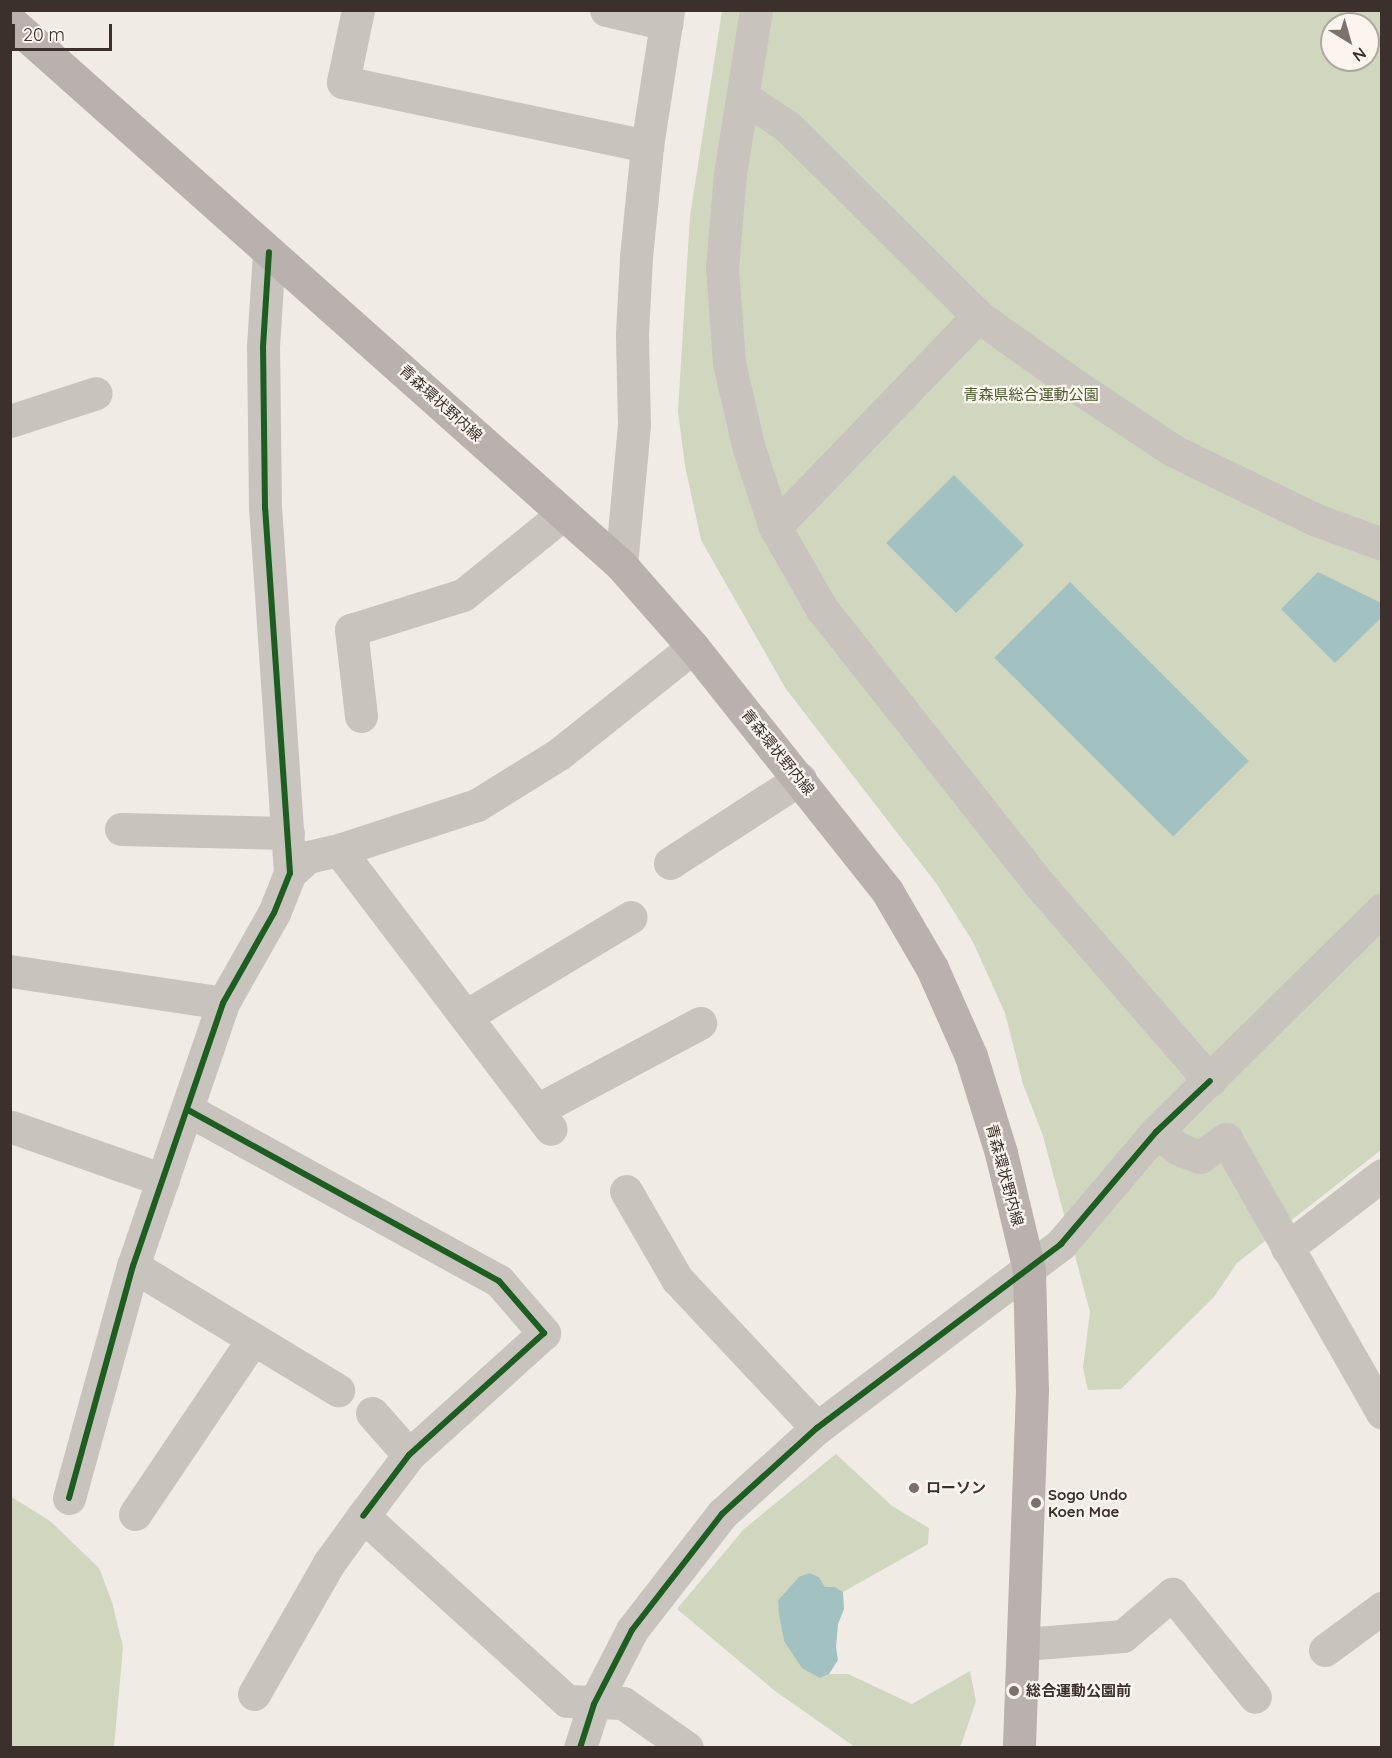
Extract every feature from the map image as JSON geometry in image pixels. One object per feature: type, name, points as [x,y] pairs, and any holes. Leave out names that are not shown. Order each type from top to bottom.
[{"type":"main road","name":"青森環状野内線","points":[[10,21],[621,565],[693,647],[800,778],[887,891],[932,968],[971,1056],[1001,1153],[1029,1270],[1032,1390],[1019,1748]]},
{"type":"street","points":[[358,10],[344,82],[647,146]]},
{"type":"street","points":[[606,10],[667,17],[647,146],[636,257],[632,334],[634,425],[621,565]]},
{"type":"street","points":[[756,10],[730,174],[722,267],[728,352],[749,449],[775,527],[822,609],[1040,885],[1210,1081]]},
{"type":"street","points":[[743,97],[787,126],[978,316],[1078,388],[1174,451],[1314,519],[1382,544]]},
{"type":"street","points":[[69,1498],[133,1266],[223,1003],[274,913],[290,873],[265,508],[263,347],[269,252]]},
{"type":"street","points":[[775,527],[978,316]]},
{"type":"street","points":[[10,421],[96,393]]},
{"type":"street","points":[[361,716],[351,630],[463,594],[563,514]]},
{"type":"street","points":[[290,873],[308,857],[339,850],[477,805],[559,754],[693,647]]},
{"type":"street","points":[[670,863],[800,778]]},
{"type":"street","points":[[121,829],[288,833]]},
{"type":"street","points":[[339,850],[544,1120],[700,1023]]},
{"type":"street","points":[[580,1748],[594,1704],[632,1630],[722,1514],[817,1428],[1061,1244],[1156,1132],[1382,909]]},
{"type":"street","points":[[466,1016],[631,917]]},
{"type":"street","points":[[10,971],[223,1003]]},
{"type":"street","points":[[188,1110],[499,1281],[544,1333],[410,1455],[329,1563],[254,1694]]},
{"type":"street","points":[[12,1127],[162,1180]]},
{"type":"street","points":[[1156,1132],[1179,1149],[1200,1157],[1226,1139],[1382,1413]]},
{"type":"street","points":[[1287,1248],[1382,1175]]},
{"type":"street","points":[[626,1191],[677,1279],[817,1428]]},
{"type":"street","points":[[133,1266],[338,1390]]},
{"type":"street","points":[[135,1514],[253,1339]]},
{"type":"street","points":[[372,1413],[410,1455]]},
{"type":"street","points":[[363,1516],[567,1701],[594,1704],[623,1703],[687,1748]]},
{"type":"street","points":[[1024,1644],[1123,1635],[1172,1594],[1255,1697]]},
{"type":"street","points":[[1325,1650],[1382,1608]]},
{"type":"green space","name":"青森県総合運動公園","points":[[722,11],[1381,11],[1381,1150],[1237,1263],[1214,1297],[1121,1389],[1088,1390],[1083,1368],[1090,1312],[1043,1136],[1023,1084],[1005,1013],[973,942],[936,883],[786,689],[701,540],[685,466],[678,411],[690,216]]},
{"type":"green space","points":[[836,1454],[892,1506],[929,1528],[928,1544],[843,1592],[835,1587],[825,1587],[819,1577],[810,1573],[800,1576],[778,1600],[784,1641],[820,1678],[829,1674],[848,1674],[912,1704],[970,1671],[976,1701],[961,1745],[957,1748],[855,1747],[775,1691],[677,1609],[744,1529]]},
{"type":"green space","points":[[10,1496],[50,1521],[99,1568],[112,1602],[123,1647],[114,1747],[11,1747]]},
{"type":"water","points":[[954,475],[1024,545],[956,613],[886,543]]},
{"type":"water","points":[[1318,572],[1381,603],[1381,618],[1335,663],[1281,609]]},
{"type":"water","points":[[1070,582],[1249,761],[1173,837],[994,658]]},
{"type":"water","points":[[810,1573],[819,1577],[825,1587],[835,1587],[843,1592],[844,1609],[838,1624],[836,1647],[838,1660],[829,1674],[820,1678],[802,1668],[784,1641],[779,1614],[778,1600],[800,1576]]},
{"type":"cycle path","points":[[69,1498],[133,1266],[223,1003],[274,913],[290,873],[265,508],[263,347],[269,252]]},
{"type":"cycle path","points":[[580,1748],[594,1704],[632,1630],[722,1514],[817,1428],[1061,1244],[1156,1132],[1210,1081]]},
{"type":"cycle path","points":[[188,1110],[499,1281],[544,1333],[409,1455],[363,1516]]},
{"type":"place","name":"ローソン","points":[[914,1488]]},
{"type":"place","name":"Sogo Undo Koen Mae","points":[[1036,1503]]},
{"type":"place","name":"総合運動公園前","points":[[1014,1691]]}]
